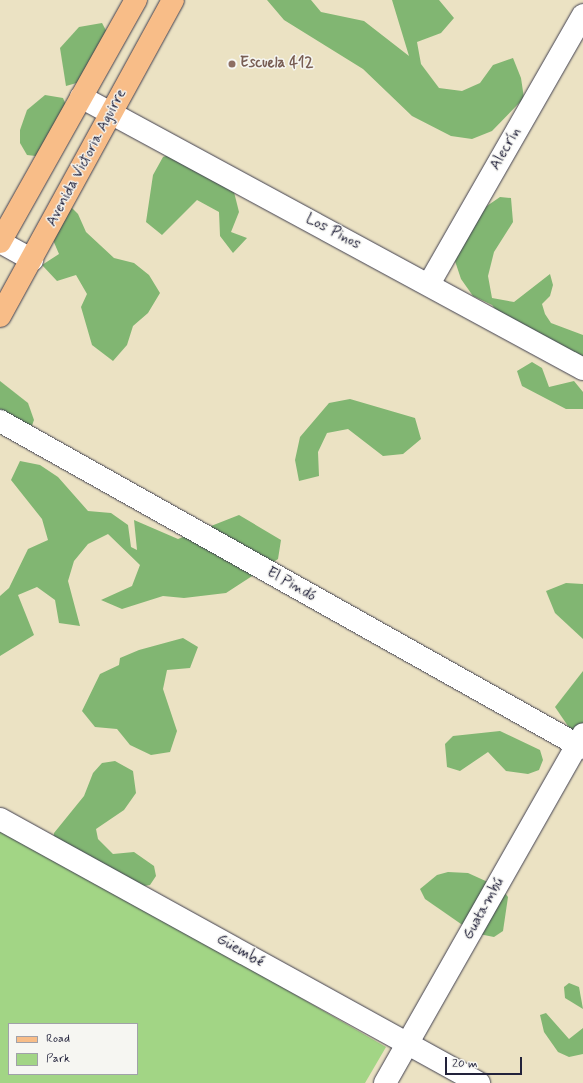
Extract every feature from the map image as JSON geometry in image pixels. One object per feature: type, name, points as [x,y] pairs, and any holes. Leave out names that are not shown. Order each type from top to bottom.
[{"type":"main road","points":[[0,242],[136,0]]},
{"type":"main road","name":"Avenida Victoria Aguirre","points":[[0,316],[174,0]]},
{"type":"street","name":"Alecrín","points":[[429,284],[583,15]]},
{"type":"street","name":"Los Pinos","points":[[81,97],[429,284],[583,369]]},
{"type":"street","points":[[0,242],[32,260]]},
{"type":"street","name":"El Pindó","points":[[0,421],[581,742]]},
{"type":"street","name":"Guatambú","points":[[385,1083],[581,742]]},
{"type":"street","name":"Güembé","points":[[0,819],[479,1083]]},
{"type":"green space","points":[[267,0],[311,0],[321,12],[364,21],[409,56],[392,0],[439,0],[454,18],[441,33],[417,42],[421,64],[439,88],[462,91],[480,83],[493,65],[513,58],[521,78],[524,98],[492,131],[472,139],[451,136],[412,116],[363,69],[284,20]]},
{"type":"green space","points":[[102,23],[116,49],[94,78],[66,86],[60,48],[79,27]]},
{"type":"green space","points":[[45,95],[63,98],[71,117],[44,157],[27,155],[20,143],[20,130],[27,110]]},
{"type":"green space","points":[[184,149],[234,192],[239,212],[231,232],[247,238],[233,253],[220,236],[219,212],[197,200],[162,235],[146,222],[153,175],[163,157]]},
{"type":"green space","points":[[500,197],[511,198],[513,222],[494,252],[488,276],[492,298],[514,302],[550,274],[553,285],[550,296],[542,304],[545,314],[551,323],[583,335],[583,361],[501,316],[492,305],[473,296],[461,279],[454,258],[481,210]]},
{"type":"green space","points":[[62,198],[78,214],[86,232],[114,258],[134,263],[149,275],[160,293],[148,313],[133,326],[127,345],[113,361],[92,345],[81,307],[87,294],[76,275],[57,281],[42,265],[59,254],[50,233]]},
{"type":"green space","points":[[532,362],[542,368],[549,387],[574,381],[583,392],[583,409],[566,409],[522,386],[517,371]]},
{"type":"green space","points":[[0,381],[28,403],[34,420],[30,431],[11,438],[0,434]]},
{"type":"green space","points":[[350,399],[415,418],[421,439],[403,454],[383,456],[348,429],[327,433],[318,452],[319,476],[299,481],[295,460],[300,437],[329,403]]},
{"type":"green space","points":[[20,461],[40,465],[58,477],[88,511],[111,513],[128,525],[131,547],[137,550],[134,520],[178,539],[239,515],[281,540],[278,559],[226,593],[184,598],[163,596],[122,609],[101,600],[132,586],[140,565],[108,534],[88,544],[74,561],[68,581],[80,626],[59,623],[55,600],[37,587],[18,595],[34,635],[0,656],[0,596],[9,588],[28,549],[48,540],[42,519],[11,480]]},
{"type":"green space","points":[[566,583],[583,584],[583,639],[555,613],[546,591]]},
{"type":"green space","points":[[183,638],[198,647],[190,668],[167,670],[163,689],[177,731],[170,752],[151,755],[130,745],[117,729],[95,727],[82,711],[100,674],[119,665],[120,658],[139,650]]},
{"type":"green space","points":[[583,671],[583,748],[555,707]]},
{"type":"green space","points":[[500,731],[540,750],[543,760],[539,770],[528,774],[506,771],[488,752],[460,771],[447,767],[445,744],[453,736]]},
{"type":"green space","points":[[115,761],[133,771],[136,793],[124,810],[96,829],[98,839],[113,854],[134,852],[154,866],[156,876],[150,885],[138,887],[53,845],[54,833],[84,796],[93,773],[102,763]]},
{"type":"green space","points":[[0,824],[386,1047],[365,1083],[0,1083]]},
{"type":"green space","points":[[448,872],[468,873],[501,888],[508,897],[503,931],[494,937],[474,933],[425,899],[420,889],[437,875]]},
{"type":"green space","points":[[569,983],[579,987],[583,1009],[565,998],[564,987]]},
{"type":"green space","points":[[546,1013],[569,1039],[583,1028],[583,1054],[569,1057],[558,1052],[544,1032],[540,1015]]},
{"type":"place","name":"Escuela 412","points":[[232,64]]}]
